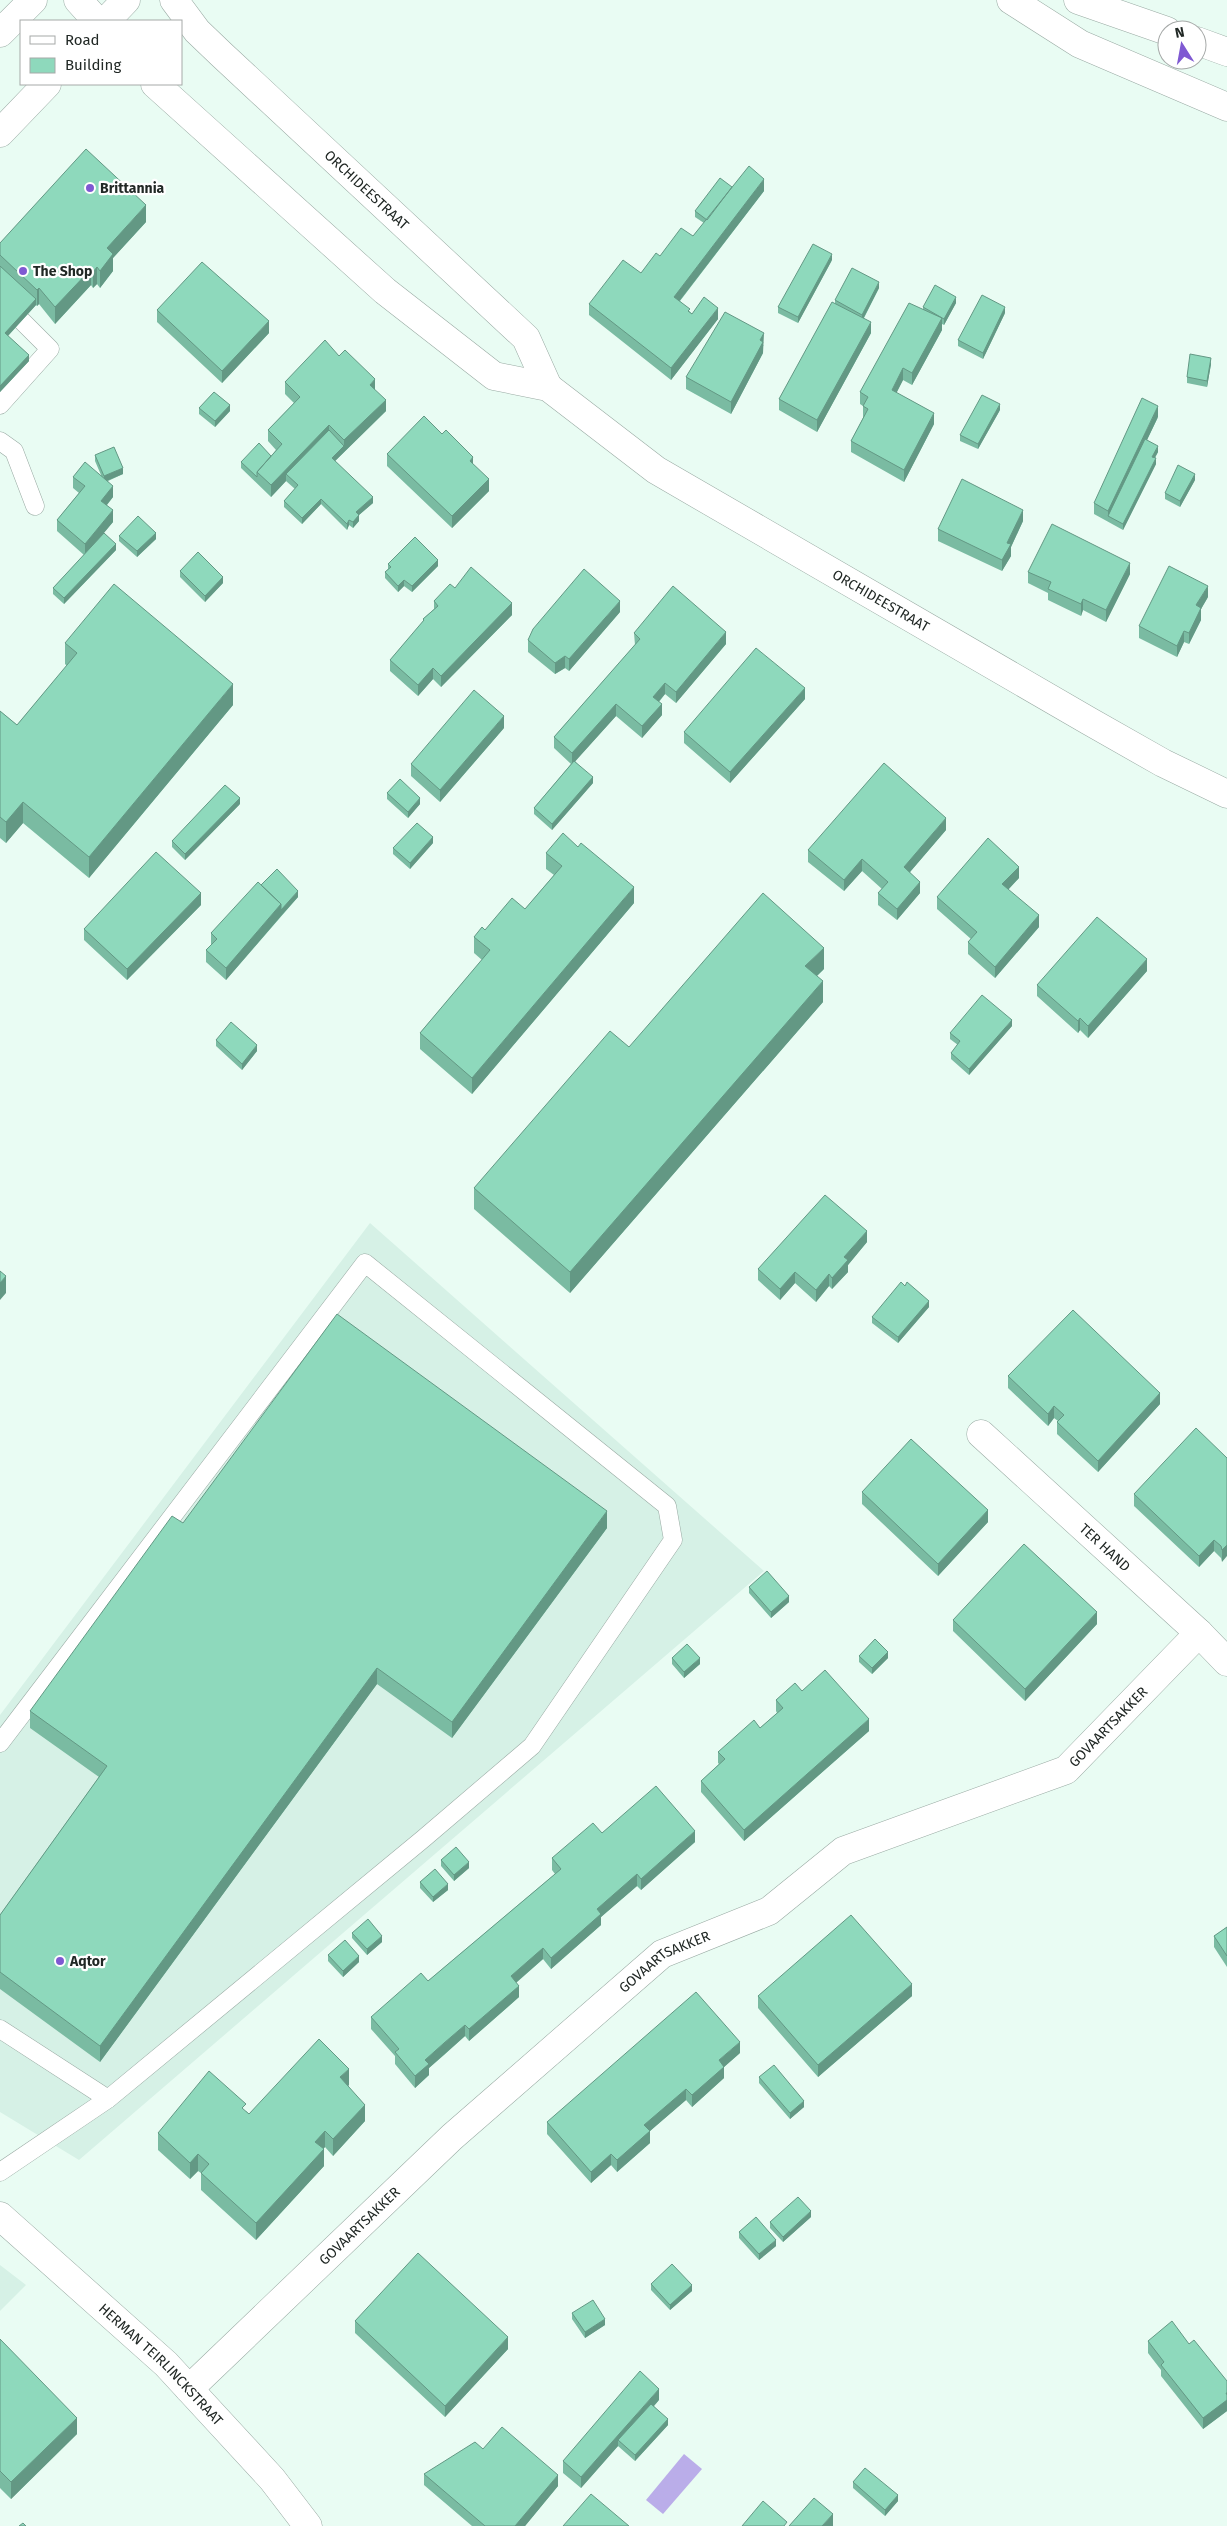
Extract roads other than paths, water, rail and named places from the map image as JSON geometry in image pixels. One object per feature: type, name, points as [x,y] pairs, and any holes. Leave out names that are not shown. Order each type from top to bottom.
[{"type":"main road","points":[[0,33],[33,0]]},
{"type":"main road","points":[[78,0],[96,20]]},
{"type":"main road","points":[[107,20],[126,0]]},
{"type":"main road","name":"ORCHIDEESTRAAT","points":[[174,0],[197,31],[526,338],[548,387]]},
{"type":"main road","points":[[1010,0],[1080,44],[1227,107]]},
{"type":"main road","points":[[1078,0],[1157,28]]},
{"type":"main road","points":[[1207,45],[1227,52]]},
{"type":"main road","points":[[0,133],[46,85]]},
{"type":"main road","name":"ORCHIDEESTRAAT","points":[[156,85],[385,291],[494,376],[548,387],[656,470],[1163,763],[1227,794]]},
{"type":"main road","name":"TER HAND","points":[[981,1434],[1199,1632],[1227,1662]]},
{"type":"main road","name":"GOVAARTSAKKER","points":[[189,2389],[452,2137],[662,1954],[769,1911],[843,1851],[1066,1770],[1199,1632]]},
{"type":"main road","name":"HERMAN TEIRLINCKSTRAAT","points":[[1,2219],[166,2364],[272,2479],[308,2526]]},
{"type":"lane","points":[[0,299],[50,349],[0,404]]},
{"type":"lane","points":[[0,441],[14,451],[35,506]]},
{"type":"lane","points":[[0,1743],[365,1263],[667,1506],[673,1540],[532,1746],[416,1846],[108,2099],[0,2172]]},
{"type":"lane","points":[[0,2029],[108,2099]]},
{"type":"place","name":"Brittannia","points":[[90,188]]},
{"type":"place","name":"The Shop","points":[[23,271]]},
{"type":"place","name":"Aqtor","points":[[60,1961]]}]
